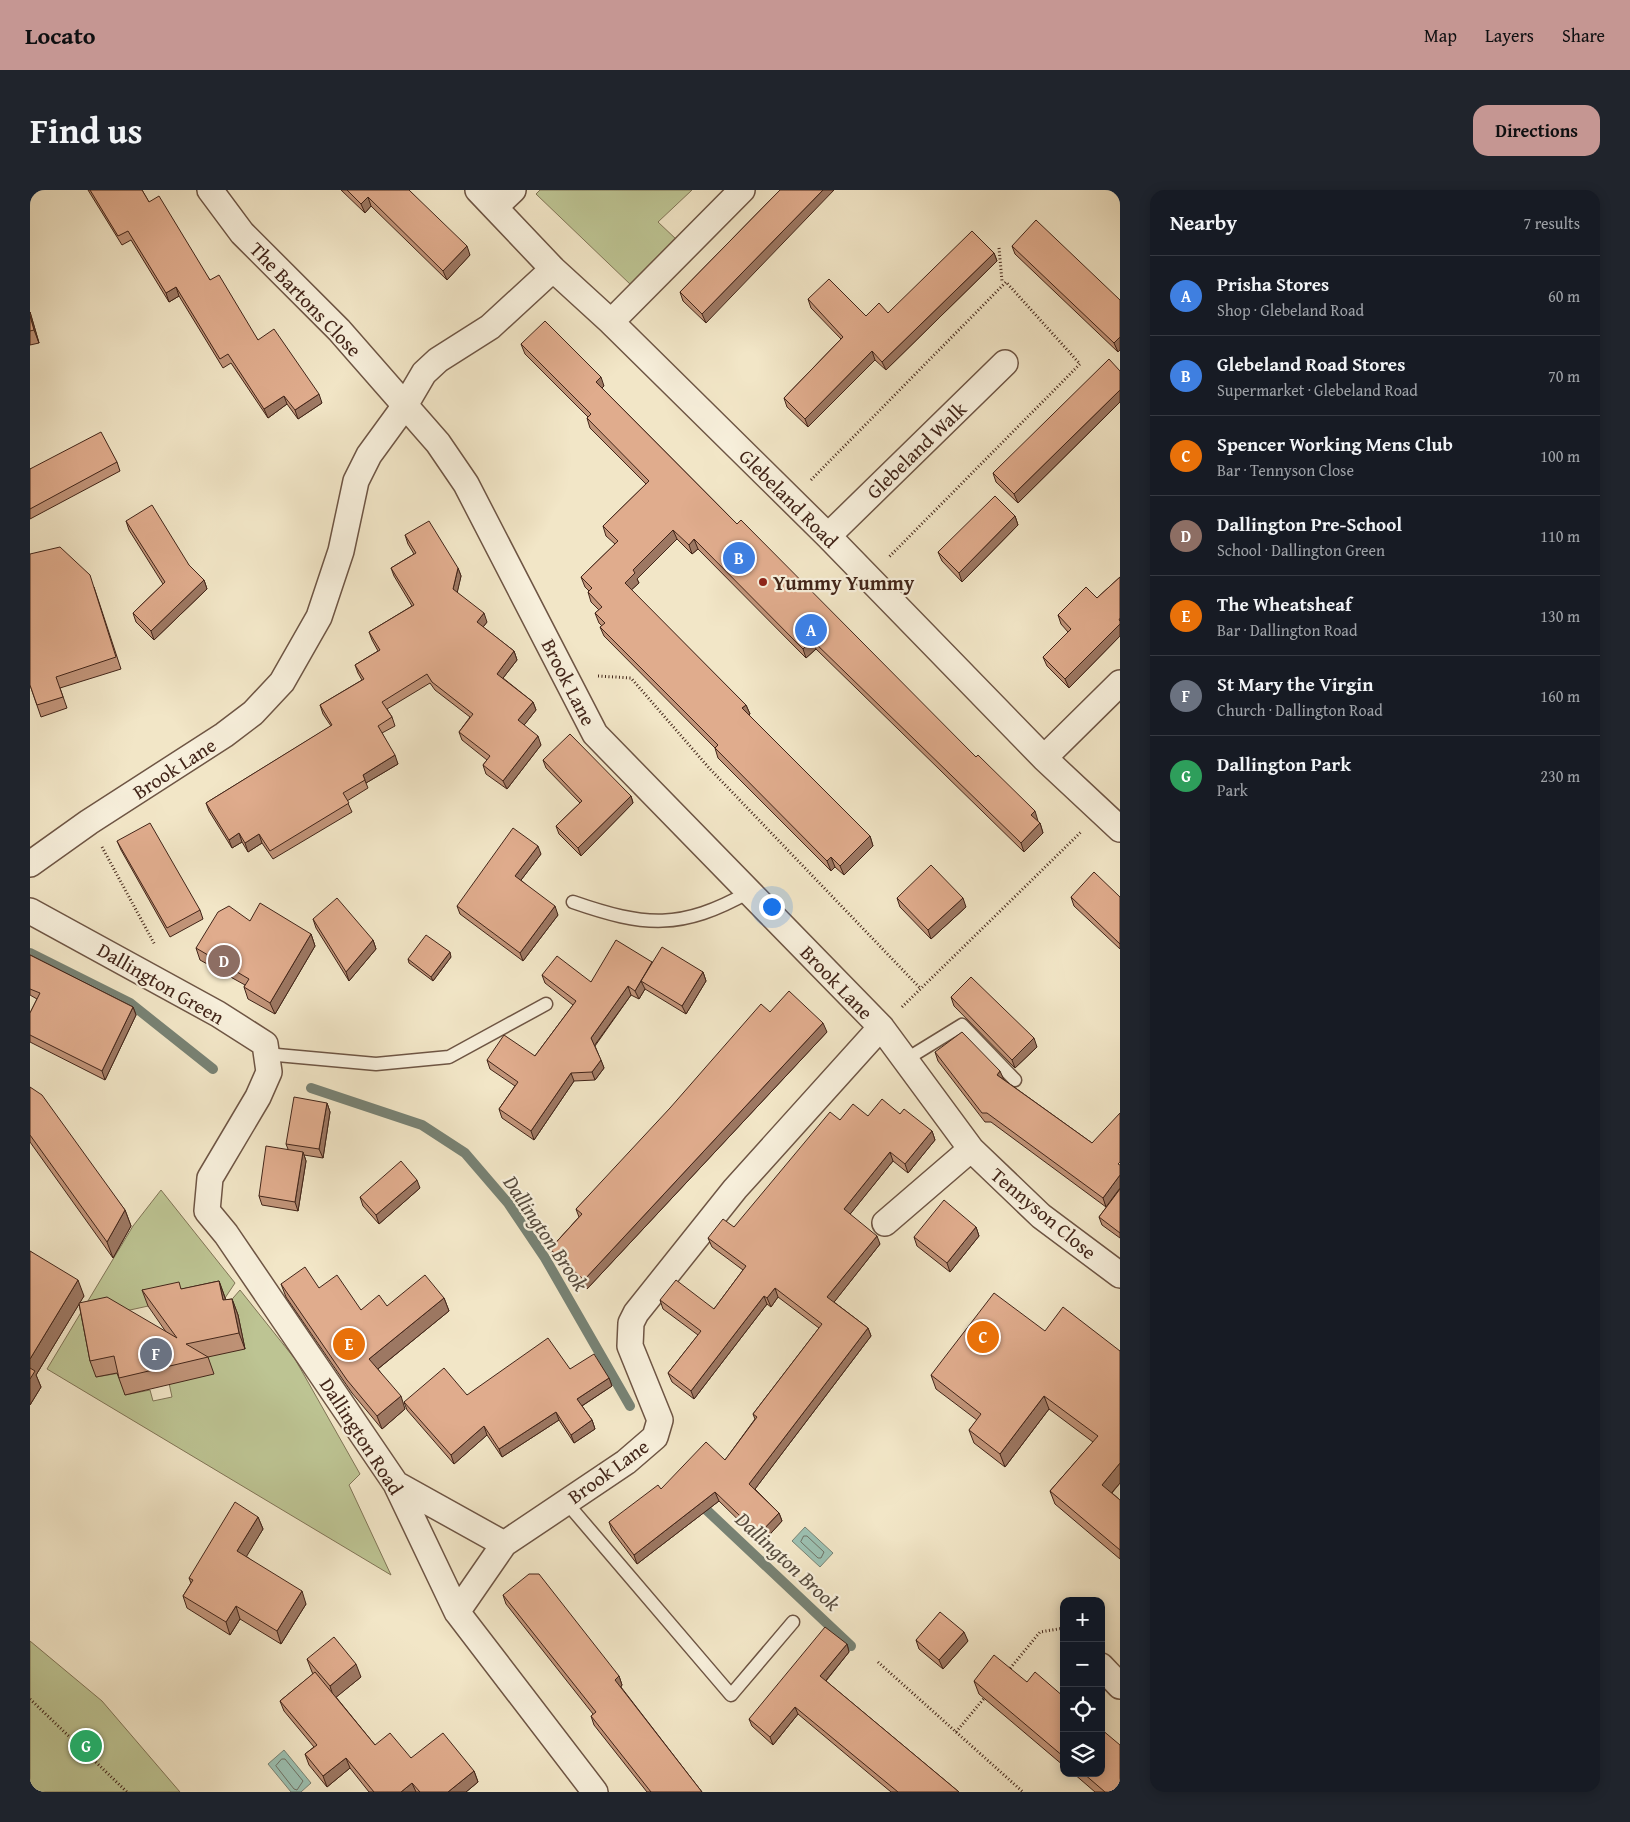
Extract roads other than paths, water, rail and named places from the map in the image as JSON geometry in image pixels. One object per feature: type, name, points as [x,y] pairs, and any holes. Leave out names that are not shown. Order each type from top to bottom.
[{"type":"street","name":"The Bartons Close","points":[[210,190],[242,233],[339,330],[404,406]]},
{"type":"street","name":"Glebeland Road","points":[[478,190],[553,269],[611,322],[828,536],[1044,758],[1120,829]]},
{"type":"street","points":[[495,208],[513,190]]},
{"type":"street","points":[[611,322],[742,190]]},
{"type":"street","name":"Brook Lane","points":[[30,864],[88,822],[224,735],[253,713],[282,682],[319,617],[332,582],[356,481],[369,455],[404,406],[424,373],[438,360],[490,327],[553,269]]},
{"type":"street","name":"Glebeland Walk","points":[[828,536],[1005,363]]},
{"type":"street","name":"Brook Lane","points":[[404,406],[438,443],[466,484],[595,734],[881,1027],[736,1189],[636,1313],[631,1323],[630,1346],[660,1420],[655,1437],[626,1462],[504,1544],[457,1612]]},
{"type":"street","points":[[1044,758],[1120,683]]},
{"type":"street","name":"Dallington Green","points":[[30,911],[155,982],[218,1014],[265,1044],[268,1063]]},
{"type":"street","name":"Tennyson Close","points":[[881,1027],[971,1150],[1041,1216],[1120,1275]]},
{"type":"street","name":"Dallington Road","points":[[268,1063],[258,1097],[210,1178],[207,1211],[226,1234],[396,1484],[457,1612],[595,1792]]},
{"type":"street","points":[[885,1223],[971,1150]]},
{"type":"street","points":[[396,1484],[504,1544]]},
{"type":"street","points":[[1105,1670],[1120,1686]]},
{"type":"lane","points":[[573,902],[627,918],[645,921],[670,920],[705,914],[749,892]]},
{"type":"lane","points":[[268,1063],[376,1064],[449,1057],[546,1004]]},
{"type":"lane","points":[[905,1060],[962,1025],[1015,1080]]},
{"type":"lane","points":[[566,1502],[731,1695],[793,1622]]},
{"type":"water","points":[[805,1527],[833,1553],[820,1567],[792,1541]]},
{"type":"water","points":[[284,1750],[311,1783],[301,1792],[291,1792],[268,1764]]},
{"type":"waterway","name":"Dallington Brook","points":[[30,953],[130,1003],[213,1069]]},
{"type":"waterway","name":"Dallington Brook","points":[[311,1088],[422,1125],[465,1153],[508,1203],[545,1258],[630,1406]]},
{"type":"waterway","name":"Dallington Brook","points":[[697,1501],[851,1646]]},
{"type":"place","name":"Glebeland Road Stores","points":[[739,558]]},
{"type":"place","name":"Yummy Yummy","points":[[763,582]]},
{"type":"place","name":"Prisha Stores","points":[[811,630]]},
{"type":"place","name":"Dallington Pre-School","points":[[224,961]]},
{"type":"place","name":"Spencer Working Mens Club","points":[[983,1337]]},
{"type":"place","name":"The Wheatsheaf","points":[[349,1344]]},
{"type":"place","name":"St Mary the Virgin","points":[[156,1354]]},
{"type":"place","name":"Dallington Park","points":[[86,1746]]}]
